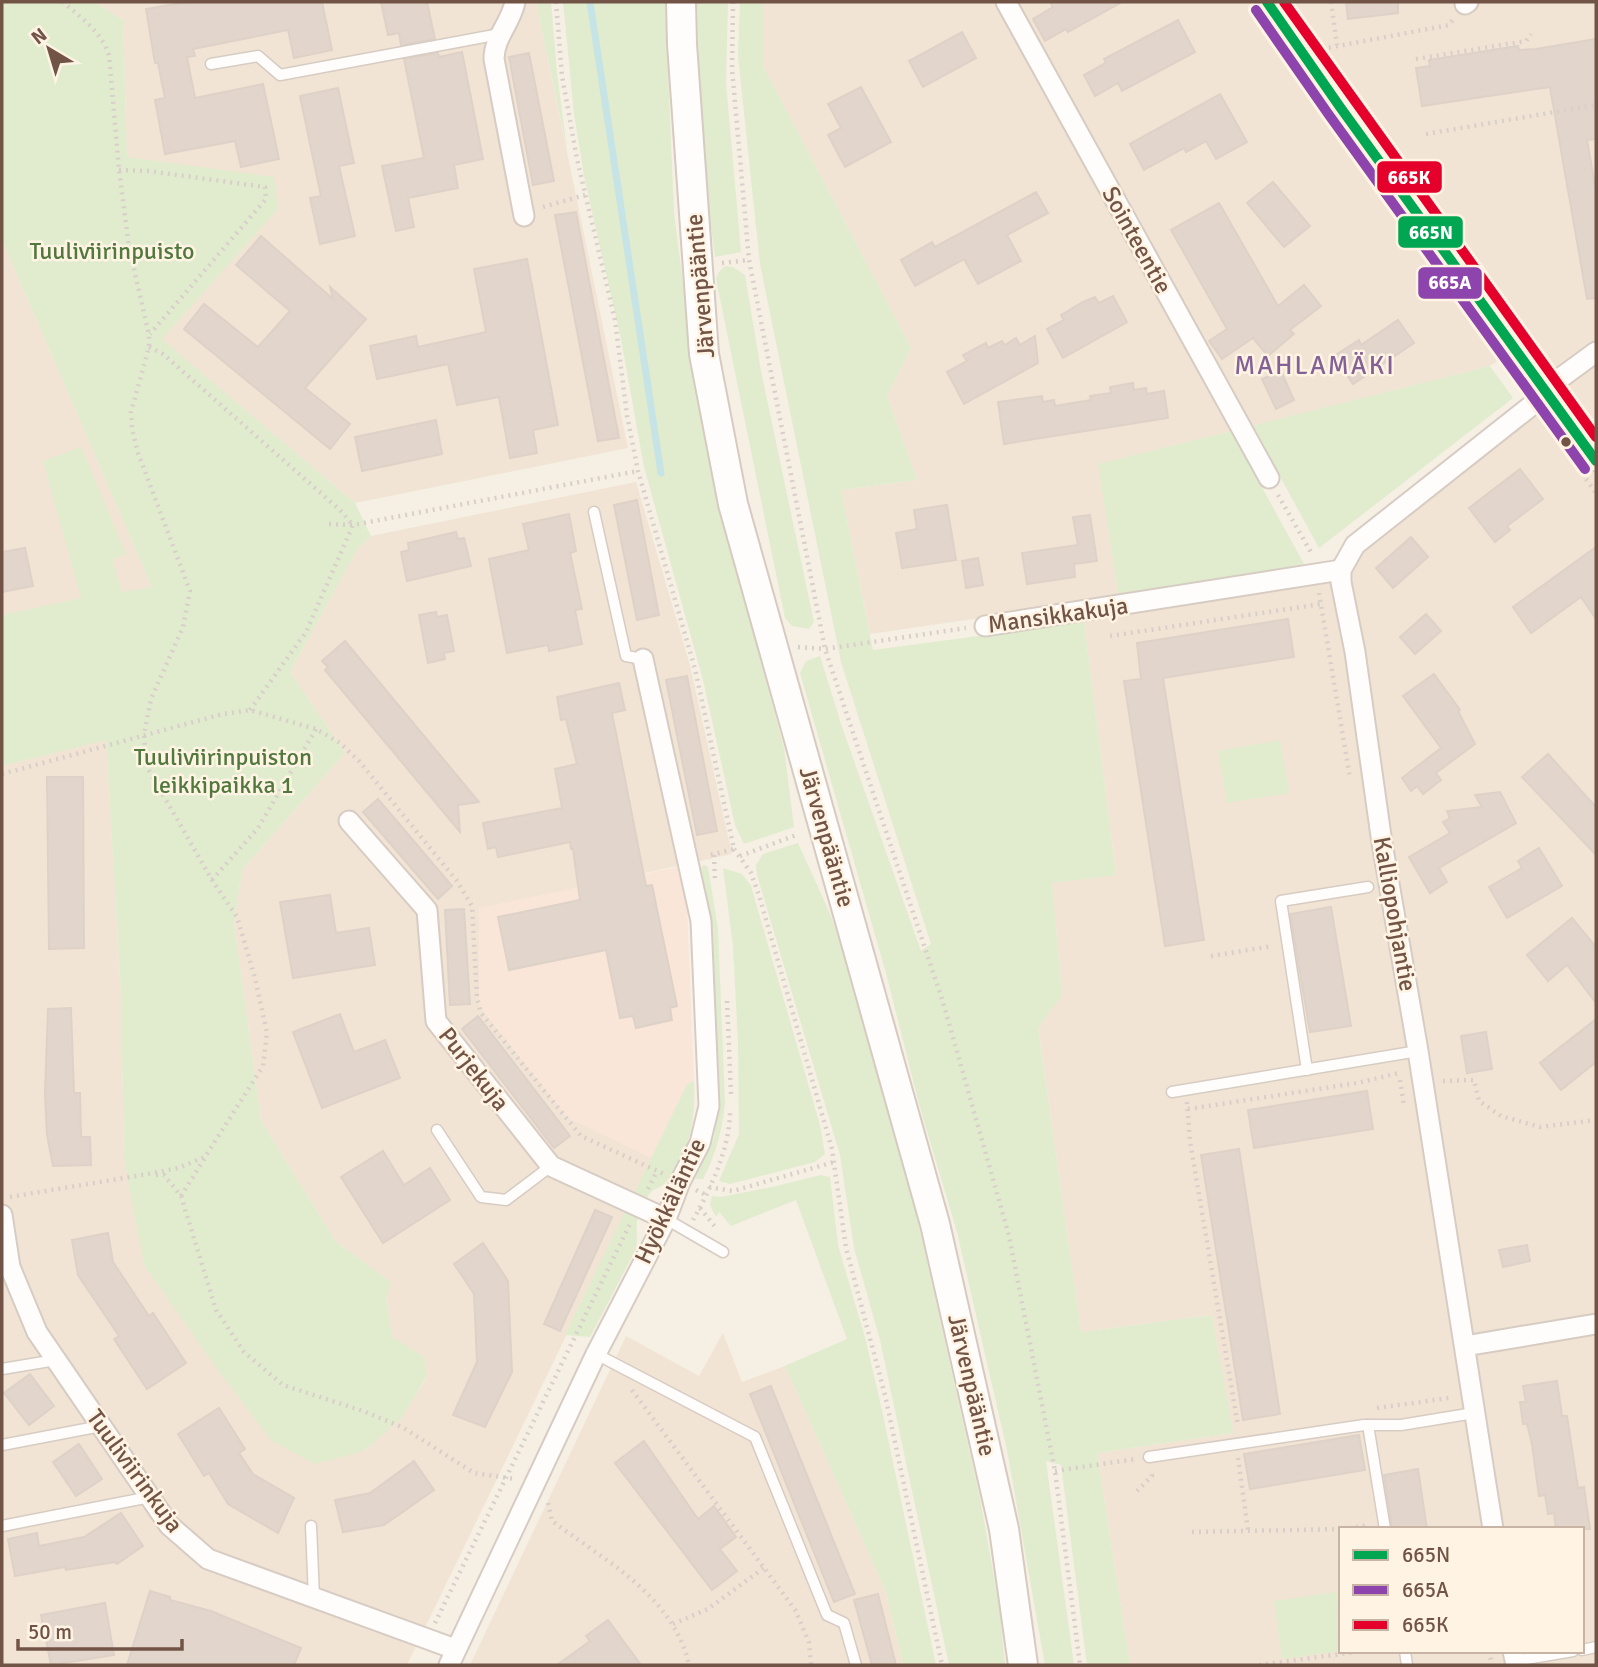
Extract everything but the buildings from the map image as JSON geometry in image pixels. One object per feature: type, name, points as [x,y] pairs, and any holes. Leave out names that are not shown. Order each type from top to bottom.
[{"type":"main road","name":"Järvenpääntie","points":[[681,2],[704,354],[733,504],[935,1224],[1004,1529],[1023,1665]]},
{"type":"street","points":[[515,2],[508,24],[494,49],[494,59],[525,214]]},
{"type":"street","name":"Sointeentie","points":[[1006,2],[1269,478]]},
{"type":"street","points":[[1267,2],[1596,461]]},
{"type":"street","points":[[1341,570],[1355,545],[1532,405],[1544,390],[1596,352]]},
{"type":"street","name":"Mansikkakuja","points":[[985,626],[1341,570]]},
{"type":"street","name":"Kalliopohjantie","points":[[1341,570],[1382,843],[1418,1051],[1493,1527]]},
{"type":"street","name":"Hyökkäläntie","points":[[452,1657],[603,1357],[680,1182],[700,1143],[709,1106],[701,921],[643,659]]},
{"type":"street","name":"Purjekuja","points":[[349,821],[427,910],[436,1021],[551,1166],[666,1219]]},
{"type":"street","name":"Tuuliviirinkuja","points":[[2,1216],[13,1286],[37,1332],[169,1525],[208,1559],[427,1639],[452,1657]]},
{"type":"street","points":[[1465,1346],[1596,1324]]},
{"type":"lane","points":[[211,64],[258,55],[280,75],[500,34]]},
{"type":"lane","points":[[594,512],[626,656],[643,659]]},
{"type":"lane","points":[[1307,1070],[1281,901],[1368,887]]},
{"type":"lane","points":[[1171,1092],[1418,1051]]},
{"type":"lane","points":[[437,1130],[481,1197],[506,1200],[551,1166]]},
{"type":"lane","points":[[666,1219],[723,1252]]},
{"type":"lane","points":[[603,1357],[754,1437],[827,1615],[844,1623],[856,1665]]},
{"type":"lane","points":[[2,1370],[56,1360]]},
{"type":"lane","points":[[1149,1457],[1368,1425],[1401,1425],[1474,1413]]},
{"type":"lane","points":[[1368,1425],[1384,1526]]},
{"type":"lane","points":[[2,1445],[101,1426]]},
{"type":"lane","points":[[2,1526],[150,1497]]},
{"type":"lane","points":[[311,1526],[314,1599]]},
{"type":"lane","points":[[1515,1659],[1558,1653]]},
{"type":"path","points":[[63,2],[95,30],[105,43],[109,55],[119,170],[130,247],[149,335],[149,347],[131,412],[132,429],[138,453],[190,591],[183,626],[151,699],[144,735],[148,767],[212,880],[237,917],[255,978],[267,1033],[263,1066],[181,1196]]},
{"type":"path","points":[[556,2],[562,76],[585,195],[615,320],[627,416],[638,471],[695,669],[734,849],[751,873],[759,895],[834,1162],[846,1248],[884,1395],[942,1665]]},
{"type":"path","points":[[733,2],[732,69],[749,260],[825,649],[943,1002],[1009,1236],[1055,1471],[1080,1665]]},
{"type":"path","points":[[1331,2],[1337,45]]},
{"type":"path","points":[[1306,55],[1337,45],[1449,25],[1467,3]]},
{"type":"path","points":[[1416,59],[1526,41],[1531,34]]},
{"type":"path","points":[[1426,134],[1596,105]]},
{"type":"path","points":[[119,170],[148,171],[265,187],[265,198],[149,335]]},
{"type":"path","points":[[525,214],[585,195]]},
{"type":"path","points":[[149,347],[163,354],[341,510],[353,525]]},
{"type":"path","points":[[329,524],[353,525],[638,471]]},
{"type":"path","points":[[1269,478],[1309,551],[1315,556]]},
{"type":"path","points":[[250,710],[306,632],[353,525]]},
{"type":"path","points":[[1110,636],[1321,604]]},
{"type":"path","name":"Mansikkakuja","points":[[773,645],[825,649],[985,626]]},
{"type":"path","points":[[2,774],[223,714],[250,710],[316,729],[340,743],[359,761],[457,881],[472,906],[477,998],[481,1013],[581,1136],[706,1195]]},
{"type":"path","points":[[212,880],[258,828],[316,729]]},
{"type":"path","points":[[740,856],[799,834]]},
{"type":"path","points":[[688,861],[734,849]]},
{"type":"path","points":[[1212,956],[1287,943]]},
{"type":"path","points":[[1188,1109],[1357,1083],[1399,1073]]},
{"type":"path","points":[[1460,1079],[1474,1080],[1479,1101],[1501,1116],[1540,1127],[1596,1120]]},
{"type":"path","points":[[1186,1090],[1190,1141],[1238,1426]]},
{"type":"path","points":[[2,1198],[178,1168],[205,1157]]},
{"type":"path","points":[[709,1187],[733,1191],[834,1162]]},
{"type":"path","points":[[427,1639],[508,1479],[657,1171]]},
{"type":"path","points":[[148,1174],[164,1175],[181,1196],[216,1310],[244,1352],[283,1385],[363,1411],[402,1427],[474,1473],[508,1479]]},
{"type":"path","points":[[603,1357],[796,1611],[809,1643],[811,1665]]},
{"type":"path","points":[[1055,1471],[1149,1457],[1152,1476],[1137,1491]]},
{"type":"path","points":[[545,1495],[552,1521],[636,1582],[673,1624],[687,1652],[690,1665]]},
{"type":"path","points":[[1192,1532],[1339,1529]]},
{"type":"path","points":[[673,1624],[708,1609],[765,1567]]},
{"type":"path","points":[[1259,1665],[1348,1653]]},
{"type":"shaded area","points":[[95,2],[536,2],[628,448],[355,503],[161,339],[277,209],[127,157],[123,20]]},
{"type":"shaded area","points":[[763,2],[1596,2],[1596,1665],[1130,1665],[1097,1453],[1232,1433],[1212,1315],[1081,1332],[1038,1027],[1062,995],[1052,883],[1116,874],[1084,622],[1311,583],[1356,553],[1560,390],[1525,343],[1490,366],[1099,464],[1119,598],[870,634],[841,490],[917,480],[887,396],[911,348],[763,66]]},
{"type":"shaded area","points":[[2,240],[152,587],[2,615]]},
{"type":"shaded area","points":[[636,482],[690,665],[732,854],[479,909],[567,1117],[652,1158],[407,1665],[2,1665],[2,766],[106,739],[121,993],[124,1159],[364,1451],[401,1418],[427,1377],[392,1337],[386,1299],[390,1282],[336,1242],[261,1121],[234,923],[242,870],[345,753],[290,672],[358,548],[371,536]]},
{"type":"shaded area","points":[[678,867],[687,910],[694,1081],[687,1084],[652,1158],[567,1117],[479,1006],[479,908]]},
{"type":"shaded area","points":[[723,1333],[742,1382],[785,1366],[886,1592],[903,1665],[470,1665],[626,1336],[699,1376]]},
{"type":"green space","points":[[2,2],[95,2],[123,20],[127,157],[274,177],[278,209],[162,339],[355,503],[371,536],[358,548],[290,672],[345,753],[242,870],[234,923],[261,1121],[336,1242],[391,1282],[386,1299],[392,1337],[424,1357],[427,1376],[401,1419],[364,1451],[315,1464],[272,1441],[144,1265],[124,1159],[121,993],[106,740],[2,766],[2,615],[81,598],[43,461],[81,447],[126,554],[112,560],[122,592],[152,587],[2,240]]},
{"type":"green space","points":[[536,2],[551,2],[567,150]]},
{"type":"green space","points":[[563,2],[665,2],[674,213],[694,371],[729,543],[784,748],[794,827],[744,844],[735,825],[703,680],[644,467],[621,339],[584,176],[574,114]]},
{"type":"green space","points":[[697,2],[728,2],[726,83],[741,252],[715,257],[702,130]]},
{"type":"green space","points":[[740,2],[763,2],[763,66],[911,348],[887,396],[917,480],[841,490],[873,650],[1084,622],[1116,875],[1052,883],[1062,995],[1038,1028],[1081,1332],[1212,1315],[1233,1433],[1097,1453],[1130,1665],[1087,1665],[1061,1465],[1046,1461],[1074,1665],[1045,1665],[1007,1450],[957,1232],[800,673],[806,661],[820,656],[842,727],[921,951],[931,944],[841,662],[760,264],[738,56]]},
{"type":"green space","points":[[725,266],[733,267],[745,275],[761,371],[814,622],[809,629],[792,626],[785,618],[716,279]]},
{"type":"green space","points":[[1490,366],[1513,398],[1319,548],[1250,426]]},
{"type":"green space","points":[[1231,431],[1304,564],[1119,598],[1098,464]]},
{"type":"green space","points":[[1280,740],[1289,793],[1227,803],[1218,751]]},
{"type":"green space","points":[[798,843],[831,916],[853,982],[917,1217],[980,1498],[1000,1611],[1005,1665],[949,1665],[880,1340],[854,1248],[840,1155],[757,875],[756,865],[763,854]]},
{"type":"green space","points":[[701,867],[708,867],[718,929],[725,1103],[712,1161],[703,1179],[695,1179],[714,1138],[719,1110],[713,931]]},
{"type":"green space","points":[[723,868],[742,874],[751,886],[820,1125],[825,1154],[815,1162],[730,1184],[719,1181],[739,1134],[738,1043],[733,946]]},
{"type":"green space","points":[[694,1081],[694,1108],[686,1147],[674,1172],[662,1186],[651,1192],[645,1202],[637,1222],[636,1249],[590,1337],[565,1335],[687,1084]]},
{"type":"green space","points":[[821,1175],[830,1177],[838,1245],[866,1341],[936,1665],[903,1665],[886,1592],[785,1366],[847,1339],[796,1200],[731,1226],[719,1212],[716,1217],[710,1205],[712,1196],[721,1197]]},
{"type":"green space","points":[[1336,1592],[1339,1651],[1282,1659],[1274,1601]]},
{"type":"waterway","points":[[590,2],[661,473]]},
{"type":"transit line","name":"665N","points":[[1267,2],[1596,461]]},
{"type":"transit line","name":"665K","points":[[1284,2],[1596,437]]},
{"type":"transit line","name":"665A","points":[[1256,10],[1585,469]]},
{"type":"district","name":"MAHLAMÄKI","points":[[1315,365]]},
{"type":"park label","name":"Tuuliviirinpuisto","points":[[112,251]]},
{"type":"park label","name":"Tuuliviirinpuiston leikkipaikka 1","points":[[223,771]]}]
